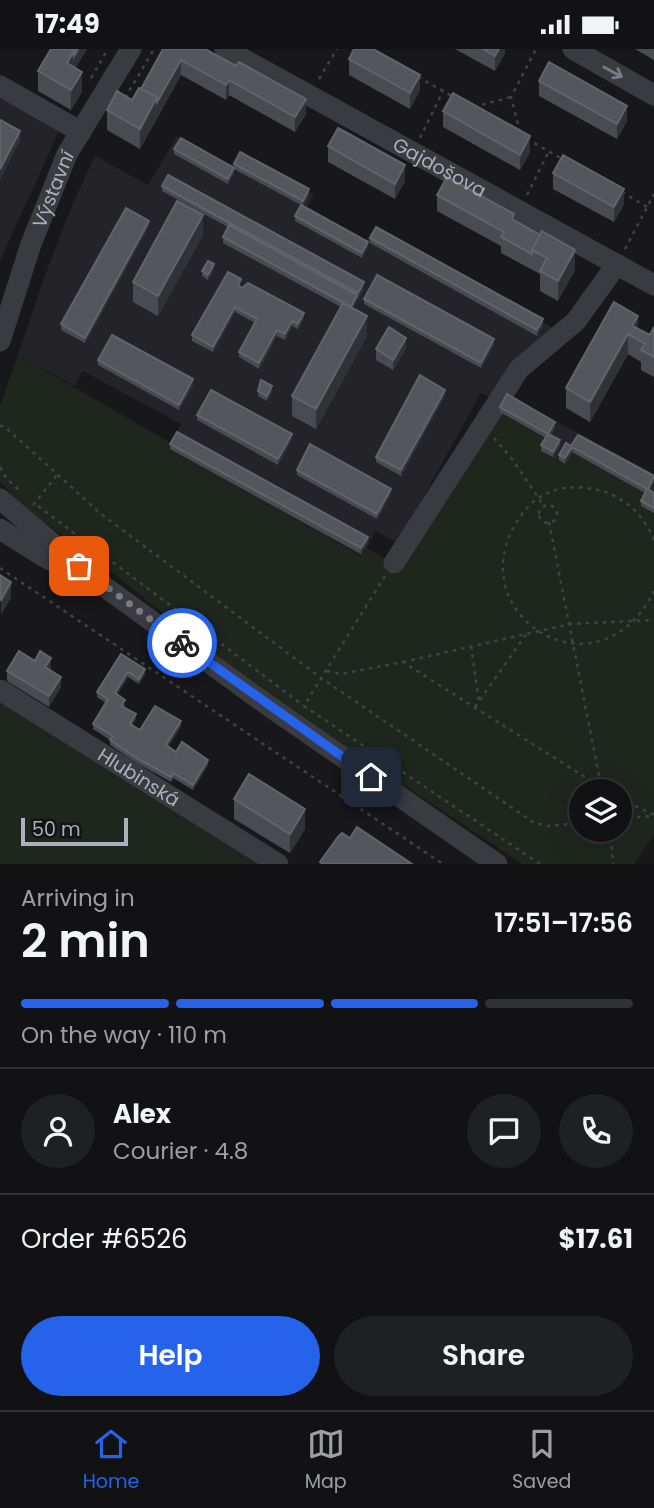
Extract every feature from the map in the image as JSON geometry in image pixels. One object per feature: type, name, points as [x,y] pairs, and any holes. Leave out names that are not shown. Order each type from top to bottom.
[{"type":"street","name":"Výstavní","points":[[0,341],[31,244],[68,154],[131,49]]},
{"type":"street","name":"Gajdošova","points":[[225,49],[654,285]]},
{"type":"street","points":[[573,49],[654,95]]},
{"type":"street","points":[[0,86],[81,132]]},
{"type":"street","points":[[394,563],[519,369],[576,321],[617,264]]},
{"type":"street","points":[[0,499],[98,582],[266,704],[497,864]]},
{"type":"street","points":[[0,529],[41,555],[98,582]]},
{"type":"street","name":"Hlubinská","points":[[0,690],[278,864]]},
{"type":"path","points":[[88,83],[108,49]]},
{"type":"path","points":[[310,95],[337,49]]},
{"type":"path","points":[[521,135],[511,97],[536,49]]},
{"type":"path","points":[[412,73],[453,96]]},
{"type":"path","points":[[412,152],[443,91]]},
{"type":"path","points":[[482,113],[472,107],[511,97]]},
{"type":"path","points":[[511,130],[574,165]]},
{"type":"path","points":[[519,211],[550,151]]},
{"type":"path","points":[[622,193],[647,207]]},
{"type":"path","points":[[617,264],[654,194]]},
{"type":"path","points":[[0,426],[4,426],[101,514],[321,678],[533,822],[547,826],[569,824]]},
{"type":"path","points":[[482,426],[512,459],[544,506]]},
{"type":"path","points":[[0,467],[6,479],[25,495]]},
{"type":"path","points":[[654,540],[640,515],[621,498],[597,489],[571,486],[550,490],[538,497],[510,531],[502,555],[503,581],[512,605],[529,625],[551,639],[574,645],[602,641],[625,630],[644,612],[654,591]]},
{"type":"path","points":[[34,503],[304,706],[540,864]]},
{"type":"path","points":[[549,505],[556,510],[555,518],[550,522],[543,521],[539,516],[544,506],[549,505]]},
{"type":"path","points":[[550,522],[602,779]]},
{"type":"path","points":[[304,706],[394,563]]},
{"type":"path","points":[[0,568],[443,864]]},
{"type":"path","points":[[326,671],[341,674],[404,662],[570,624],[654,620]]},
{"type":"path","points":[[475,707],[527,633]]},
{"type":"path","points":[[471,646],[479,702]]},
{"type":"path","points":[[404,662],[587,779]]},
{"type":"path","points":[[632,804],[654,816]]},
{"type":"path","points":[[632,817],[654,816]]},
{"type":"path","points":[[611,842],[613,864]]},
{"type":"shaded area","points":[[0,79],[65,118],[0,261]]},
{"type":"shaded area","points":[[177,136],[230,165],[238,154],[314,194],[307,208],[366,241],[373,229],[555,329],[494,399],[481,393],[398,543],[376,531],[362,556],[167,450],[181,424],[83,371],[74,386],[18,355],[73,203],[95,156],[148,185]]},
{"type":"shaded area","points":[[18,355],[171,443],[168,450],[361,556],[366,548],[393,563],[493,409],[546,439],[540,451],[566,465],[572,453],[646,495],[640,506],[654,514],[654,835],[634,864],[522,864],[282,704],[215,656],[107,568],[23,507],[0,482],[0,406]]},
{"type":"shaded area","points":[[505,393],[654,474],[654,514],[640,507],[646,496],[573,454],[566,465],[540,451],[546,440],[494,410]]},
{"type":"shaded area","points":[[0,700],[265,864],[0,864]]},
{"type":"building","points":[[51,49],[74,51],[67,63],[82,72],[71,90],[38,71]]},
{"type":"building","points":[[163,49],[205,49],[236,66],[239,62],[306,99],[295,117],[229,80],[226,85],[181,60],[157,102],[157,97],[141,89]]},
{"type":"building","points":[[354,49],[373,49],[420,75],[410,93],[349,59]]},
{"type":"building","points":[[483,49],[499,49],[495,56]]},
{"type":"building","points":[[549,62],[627,106],[617,124],[539,81]]},
{"type":"building","points":[[139,88],[157,97],[140,129],[107,110],[117,91],[132,100]]},
{"type":"building","points":[[453,93],[530,136],[520,155],[443,111]]},
{"type":"building","points":[[0,120],[20,131],[0,169]]},
{"type":"building","points":[[338,128],[405,165],[395,184],[328,146]]},
{"type":"building","points":[[181,138],[234,168],[228,179],[174,149]]},
{"type":"building","points":[[240,152],[309,189],[303,201],[234,164]]},
{"type":"building","points":[[563,155],[624,189],[614,207],[553,173]]},
{"type":"building","points":[[168,175],[364,282],[358,293],[162,186]]},
{"type":"building","points":[[447,177],[514,214],[512,219],[540,235],[532,254],[501,237],[504,232],[437,195]]},
{"type":"building","points":[[177,201],[203,215],[158,296],[133,282]]},
{"type":"building","points":[[301,205],[368,242],[362,253],[295,216]]},
{"type":"building","points":[[126,208],[149,221],[85,338],[61,324]]},
{"type":"building","points":[[229,225],[357,295],[351,307],[223,237]]},
{"type":"building","points":[[376,227],[543,319],[537,330],[370,238]]},
{"type":"building","points":[[542,231],[575,250],[558,281],[540,271],[547,258],[532,250]]},
{"type":"building","points":[[208,261],[214,264],[208,275],[202,271]]},
{"type":"building","points":[[228,272],[241,279],[238,286],[242,288],[248,283],[304,313],[298,324],[292,321],[285,334],[277,330],[259,363],[239,352],[257,319],[235,307],[213,347],[192,335]]},
{"type":"building","points":[[377,275],[494,339],[481,363],[364,299]]},
{"type":"building","points":[[614,302],[638,316],[632,326],[650,335],[654,327],[654,357],[641,350],[645,344],[628,334],[590,402],[566,388]]},
{"type":"building","points":[[343,303],[367,316],[316,409],[292,396]]},
{"type":"building","points":[[389,327],[406,338],[393,360],[376,349]]},
{"type":"building","points":[[112,335],[193,379],[179,405],[98,360]]},
{"type":"building","points":[[420,375],[445,390],[401,470],[376,457]]},
{"type":"building","points":[[261,380],[272,386],[267,396],[258,391]]},
{"type":"building","points":[[211,390],[292,434],[278,459],[197,415]]},
{"type":"building","points":[[507,394],[555,422],[548,434],[500,407]]},
{"type":"building","points":[[177,432],[368,537],[361,548],[170,444]]},
{"type":"building","points":[[548,434],[560,440],[553,452],[541,445]]},
{"type":"building","points":[[578,435],[654,476],[648,489],[654,493],[654,508],[641,501],[647,489],[572,447],[565,458],[559,455],[566,443],[571,446]]},
{"type":"building","points":[[310,444],[391,489],[377,514],[297,470]]},
{"type":"building","points":[[0,575],[11,582],[1,600],[0,599]]},
{"type":"building","points":[[19,651],[35,661],[40,651],[51,658],[45,667],[61,677],[49,696],[7,671]]},
{"type":"building","points":[[121,654],[145,669],[139,679],[128,672],[115,693],[125,700],[121,706],[136,714],[130,724],[140,730],[155,706],[181,721],[166,745],[176,752],[182,742],[208,760],[193,785],[173,773],[171,777],[135,757],[110,740],[113,736],[93,724],[108,699],[97,692]]},
{"type":"building","points":[[249,774],[305,809],[290,834],[234,799]]},
{"type":"building","points":[[357,827],[412,864],[320,862],[342,833],[350,838]]},
{"type":"way so far","points":[[79,566],[182,643]]},
{"type":"route","points":[[182,643],[371,777]]}]
